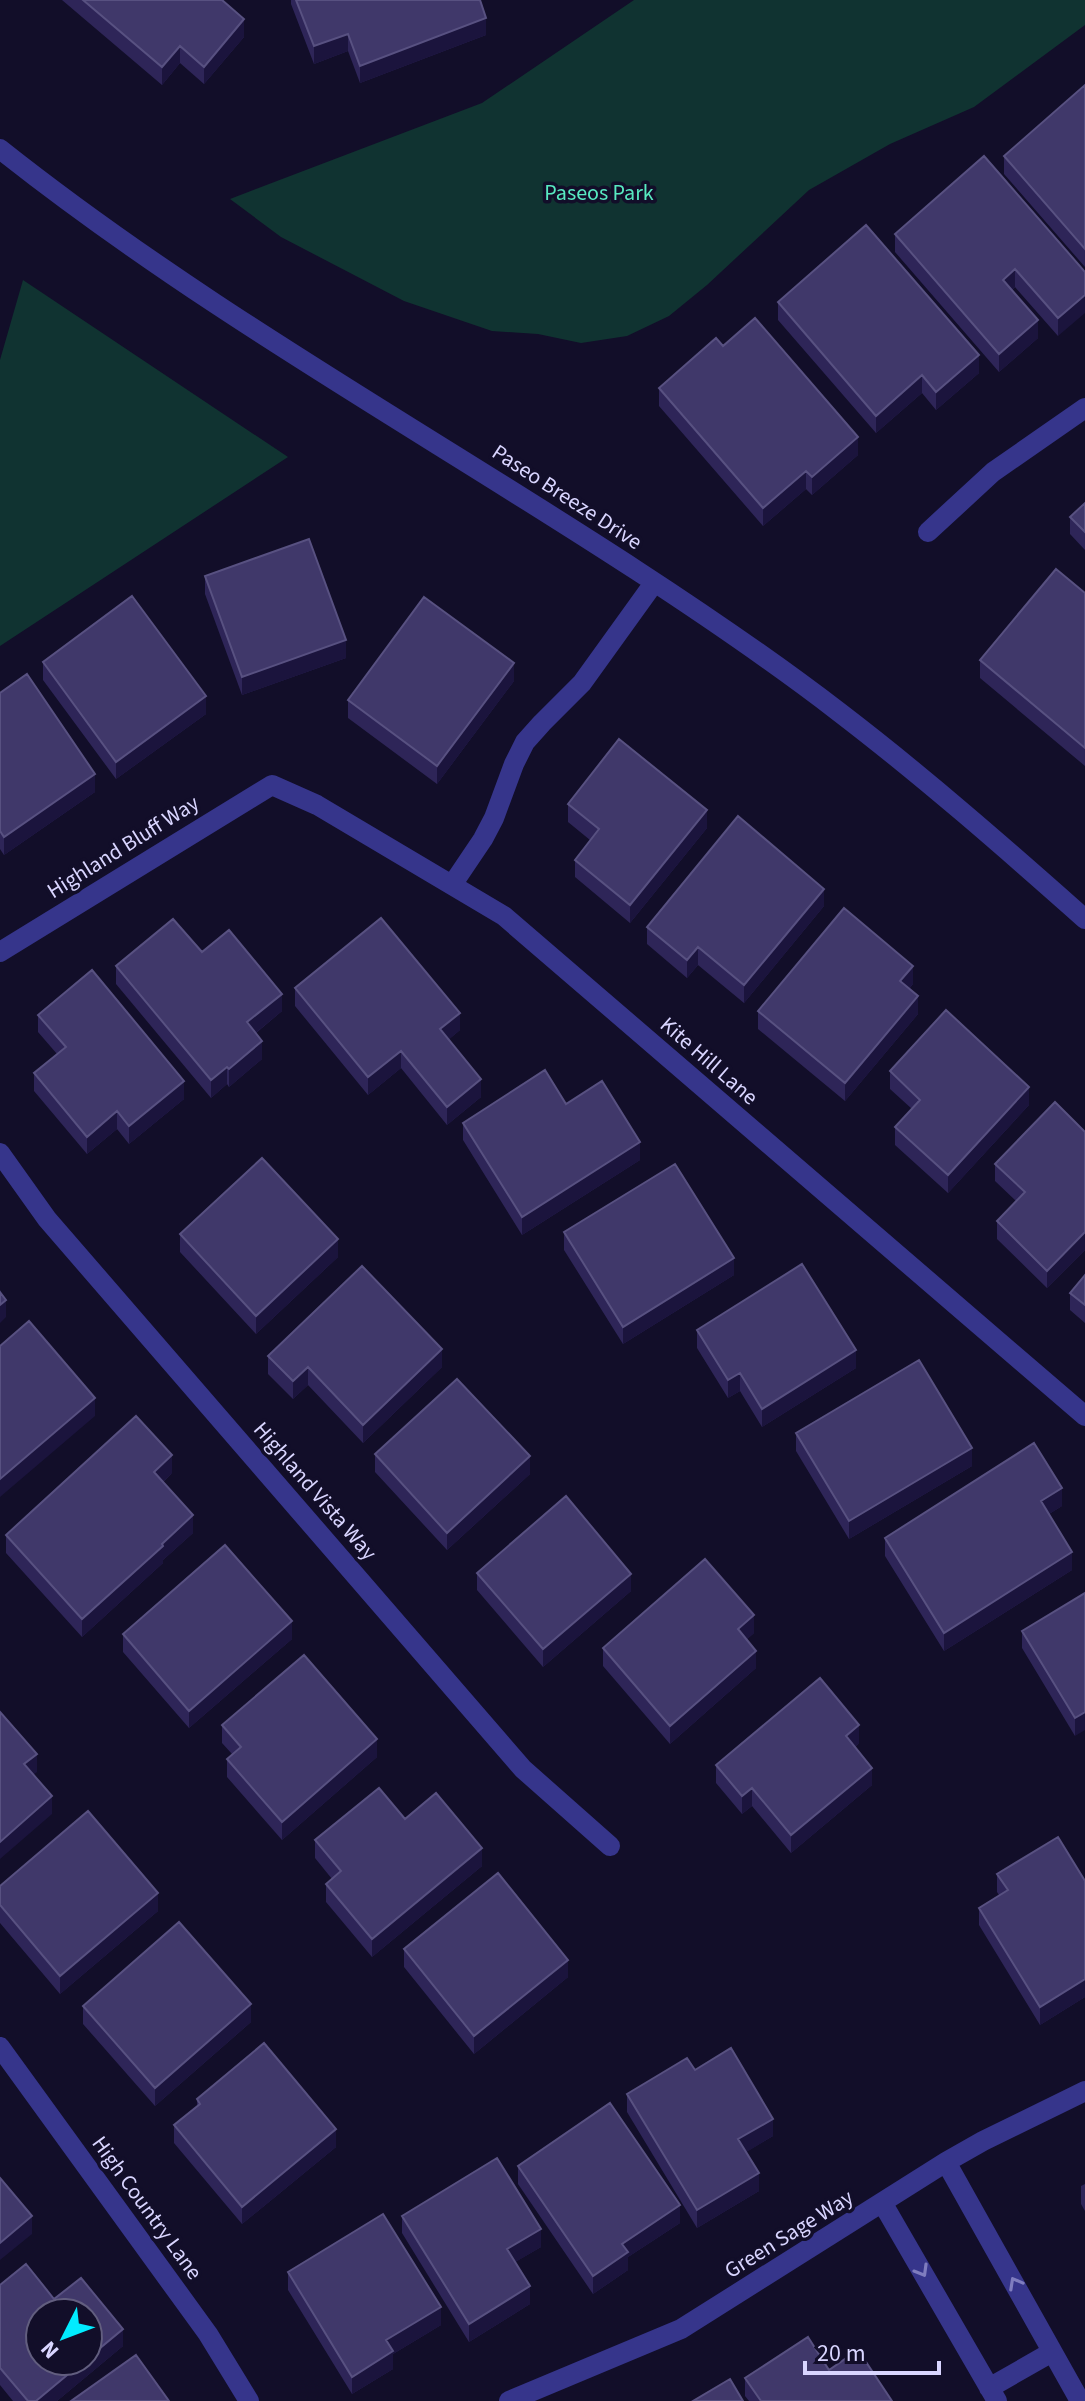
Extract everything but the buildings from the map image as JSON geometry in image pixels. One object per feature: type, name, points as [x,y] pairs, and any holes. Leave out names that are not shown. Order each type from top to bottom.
[{"type":"street","name":"Paseo Breeze Drive","points":[[0,149],[155,264],[746,644],[839,711],[1085,919]]},
{"type":"street","points":[[928,532],[993,472],[1085,408]]},
{"type":"street","points":[[452,885],[483,839],[525,742],[582,683],[654,583]]},
{"type":"street","name":"Kite Hill Lane","points":[[272,785],[317,805],[504,916],[1085,1416]]},
{"type":"street","name":"Highland Bluff Way","points":[[0,952],[272,785]]},
{"type":"street","name":"Highland Vista Way","points":[[0,1153],[47,1219],[513,1758],[610,1846]]},
{"type":"street","name":"High Country Lane","points":[[0,2047],[208,2334],[249,2401]]},
{"type":"street","name":"Green Sage Way","points":[[509,2401],[681,2329],[946,2162],[1085,2091]]},
{"type":"street","points":[[946,2162],[1080,2401]]},
{"type":"street","points":[[883,2204],[993,2394],[1052,2352]]},
{"type":"green space","name":"Paseos Park","points":[[634,0],[1085,0],[1085,25],[974,107],[890,144],[809,190],[669,316],[627,336],[581,343],[538,334],[492,331],[404,301],[281,237],[230,199],[482,103]]},
{"type":"green space","points":[[23,280],[288,457],[0,646],[0,360]]}]
